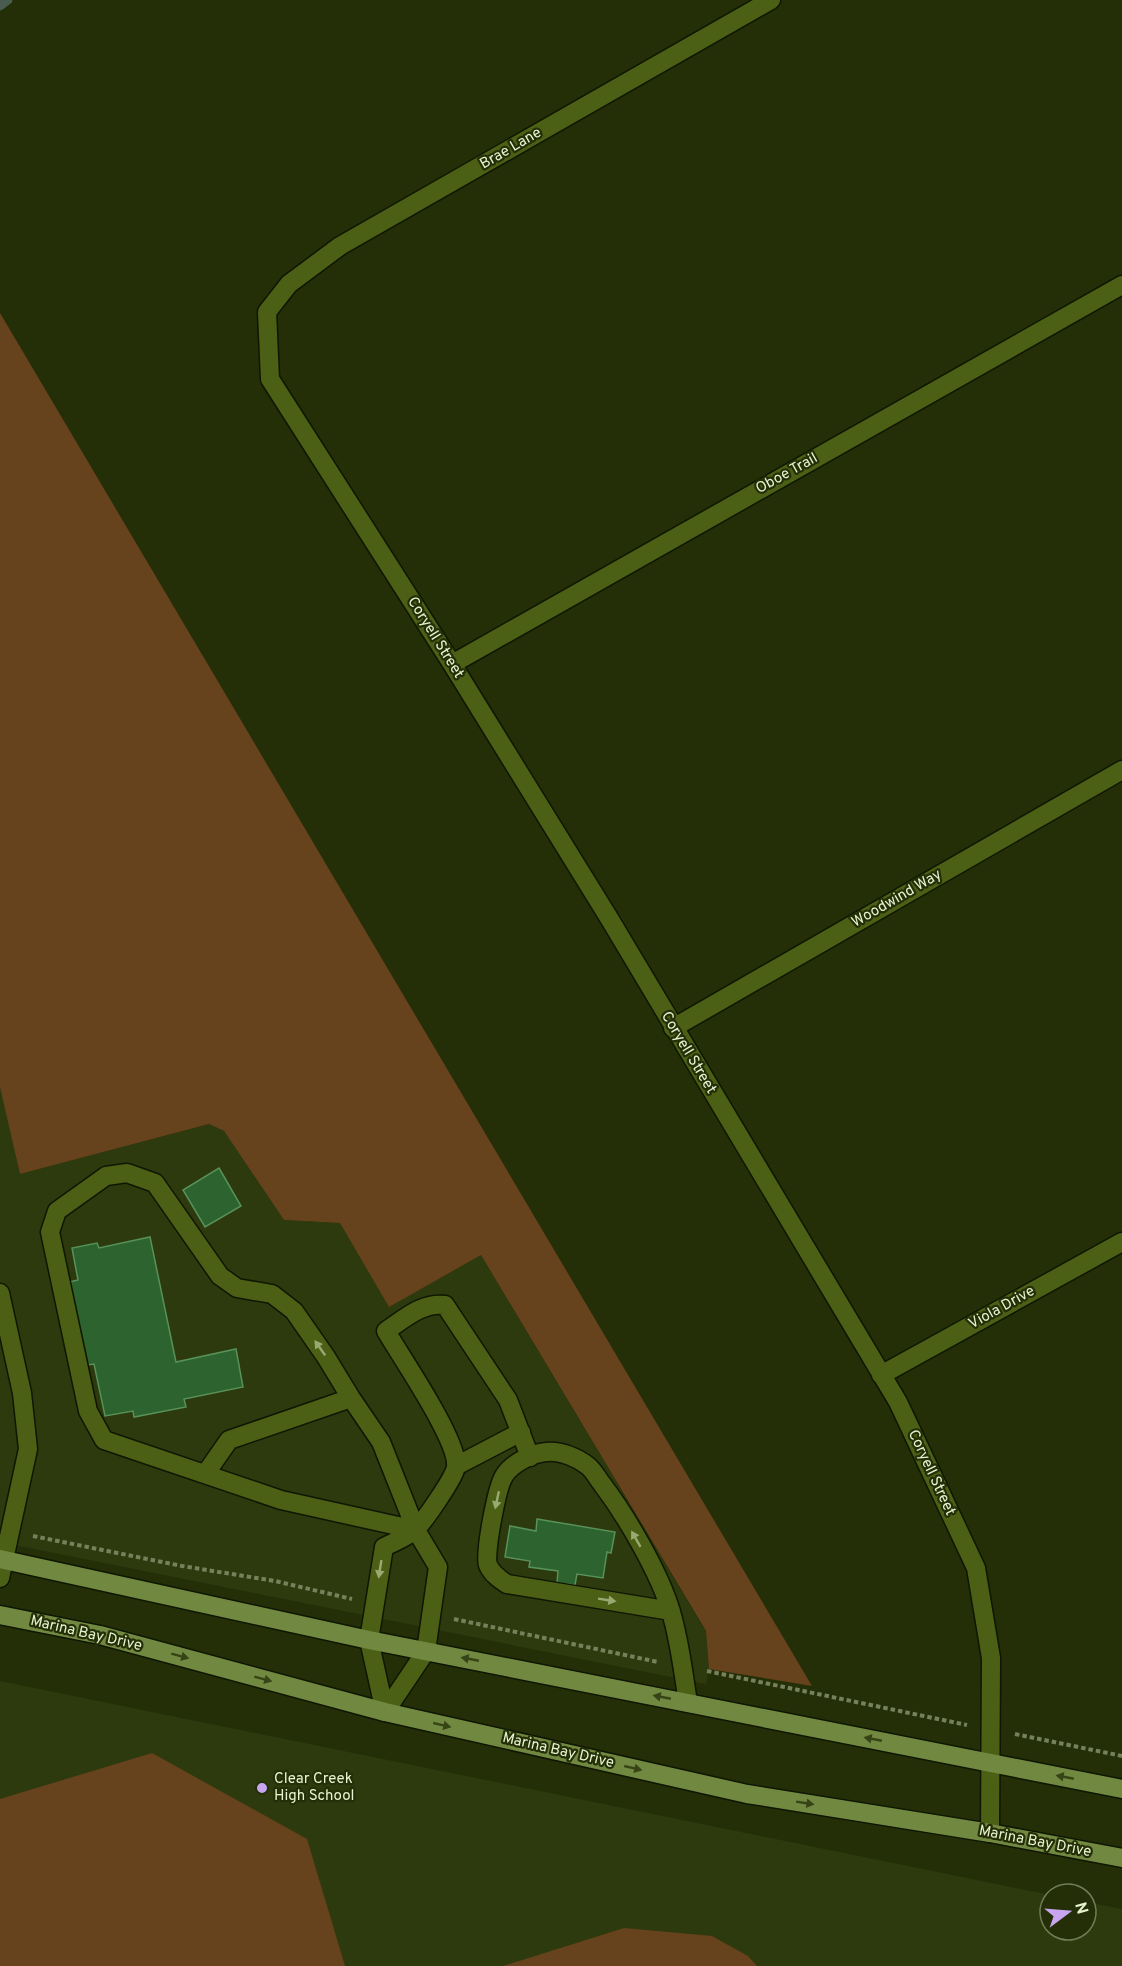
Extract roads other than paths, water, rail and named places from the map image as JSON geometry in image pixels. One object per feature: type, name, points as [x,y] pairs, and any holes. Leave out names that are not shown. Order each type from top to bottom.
[{"type":"main road","points":[[1,1566],[1122,1789]]},
{"type":"main road","name":"Marina Bay Drive","points":[[0,1615],[111,1638],[385,1712],[747,1794],[990,1833],[1122,1858]]},
{"type":"street","name":"Brae Lane","points":[[267,316],[267,312],[289,284],[340,246],[771,0]]},
{"type":"street","name":"Oboe Trail","points":[[452,664],[1122,285]]},
{"type":"street","name":"Coryell Street","points":[[267,316],[270,378],[452,664],[602,908],[898,1402],[976,1568],[991,1658],[990,1833]]},
{"type":"street","name":"Woodwind Way","points":[[673,1028],[1122,770]]},
{"type":"street","points":[[385,1712],[426,1651],[438,1567],[416,1530],[381,1442],[326,1357],[294,1311],[272,1294],[237,1288],[220,1276],[155,1183],[127,1173],[106,1176],[57,1211],[50,1232],[88,1411],[104,1440],[281,1500],[416,1530]]},
{"type":"street","name":"Viola Drive","points":[[881,1375],[1122,1242]]},
{"type":"street","points":[[0,1293],[22,1393],[28,1449],[1,1566]]},
{"type":"street","points":[[385,1712],[369,1640],[384,1547],[416,1530],[451,1480],[456,1466],[445,1431],[386,1331],[422,1307],[434,1303],[445,1305],[508,1400],[530,1456]]},
{"type":"street","points":[[206,1473],[229,1440],[351,1398]]},
{"type":"street","points":[[456,1466],[521,1432]]},
{"type":"street","points":[[671,1611],[507,1584],[498,1579],[487,1563],[487,1552],[504,1476],[513,1466],[530,1456],[547,1451],[572,1456],[589,1467],[612,1497],[651,1564],[671,1611],[688,1702]]},
{"type":"waterway","points":[[0,6],[8,0]]},
{"type":"place","name":"Clear Creek High School","points":[[262,1788]]}]
